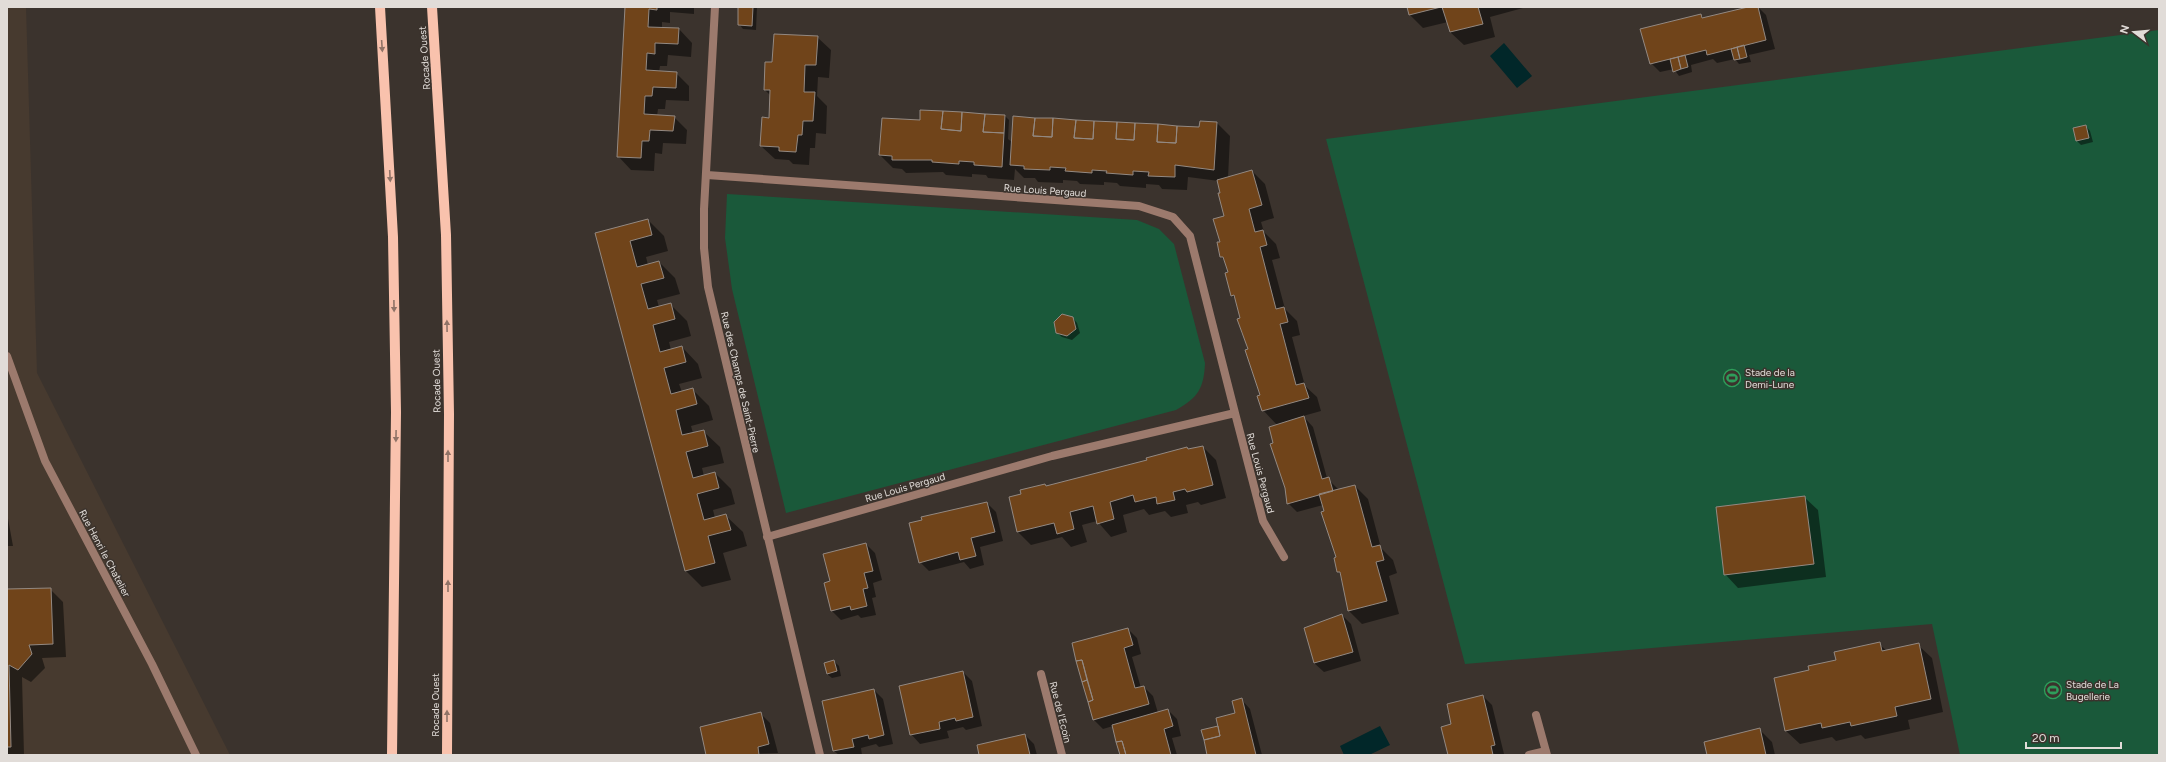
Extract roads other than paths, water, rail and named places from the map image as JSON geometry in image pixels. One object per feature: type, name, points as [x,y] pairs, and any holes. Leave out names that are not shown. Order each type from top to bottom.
[{"type":"main road","points":[[380,7],[394,253],[396,412],[392,755]]},
{"type":"main road","name":"Rocade Ouest","points":[[432,7],[446,235],[449,414],[447,755]]},
{"type":"street","name":"Rue des Champs de Saint-Pierre","points":[[715,7],[704,209],[704,248],[708,287],[820,755]]},
{"type":"street","name":"Rue Louis Pergaud","points":[[707,175],[1140,206],[1173,217],[1190,236],[1263,521],[1284,557]]},
{"type":"street","name":"Rue Henri le Chatelier","points":[[7,356],[45,461],[152,664],[196,755]]},
{"type":"street","name":"Rue Louis Pergaud","points":[[767,537],[1052,456],[1235,413]]},
{"type":"street","name":"Rue de l'Ecoin","points":[[1041,674],[1062,755]]},
{"type":"street","points":[[1529,755],[1546,753],[1536,714]]},
{"type":"water","points":[[1504,43],[1532,76],[1517,88],[1490,56]]},
{"type":"water","points":[[1380,726],[1390,745],[1369,755],[1344,755],[1340,746]]},
{"type":"place","name":"Stade de la Demi-Lune","points":[[1732,378]]},
{"type":"place","name":"Stade de La Bugellerie","points":[[2053,690]]}]
